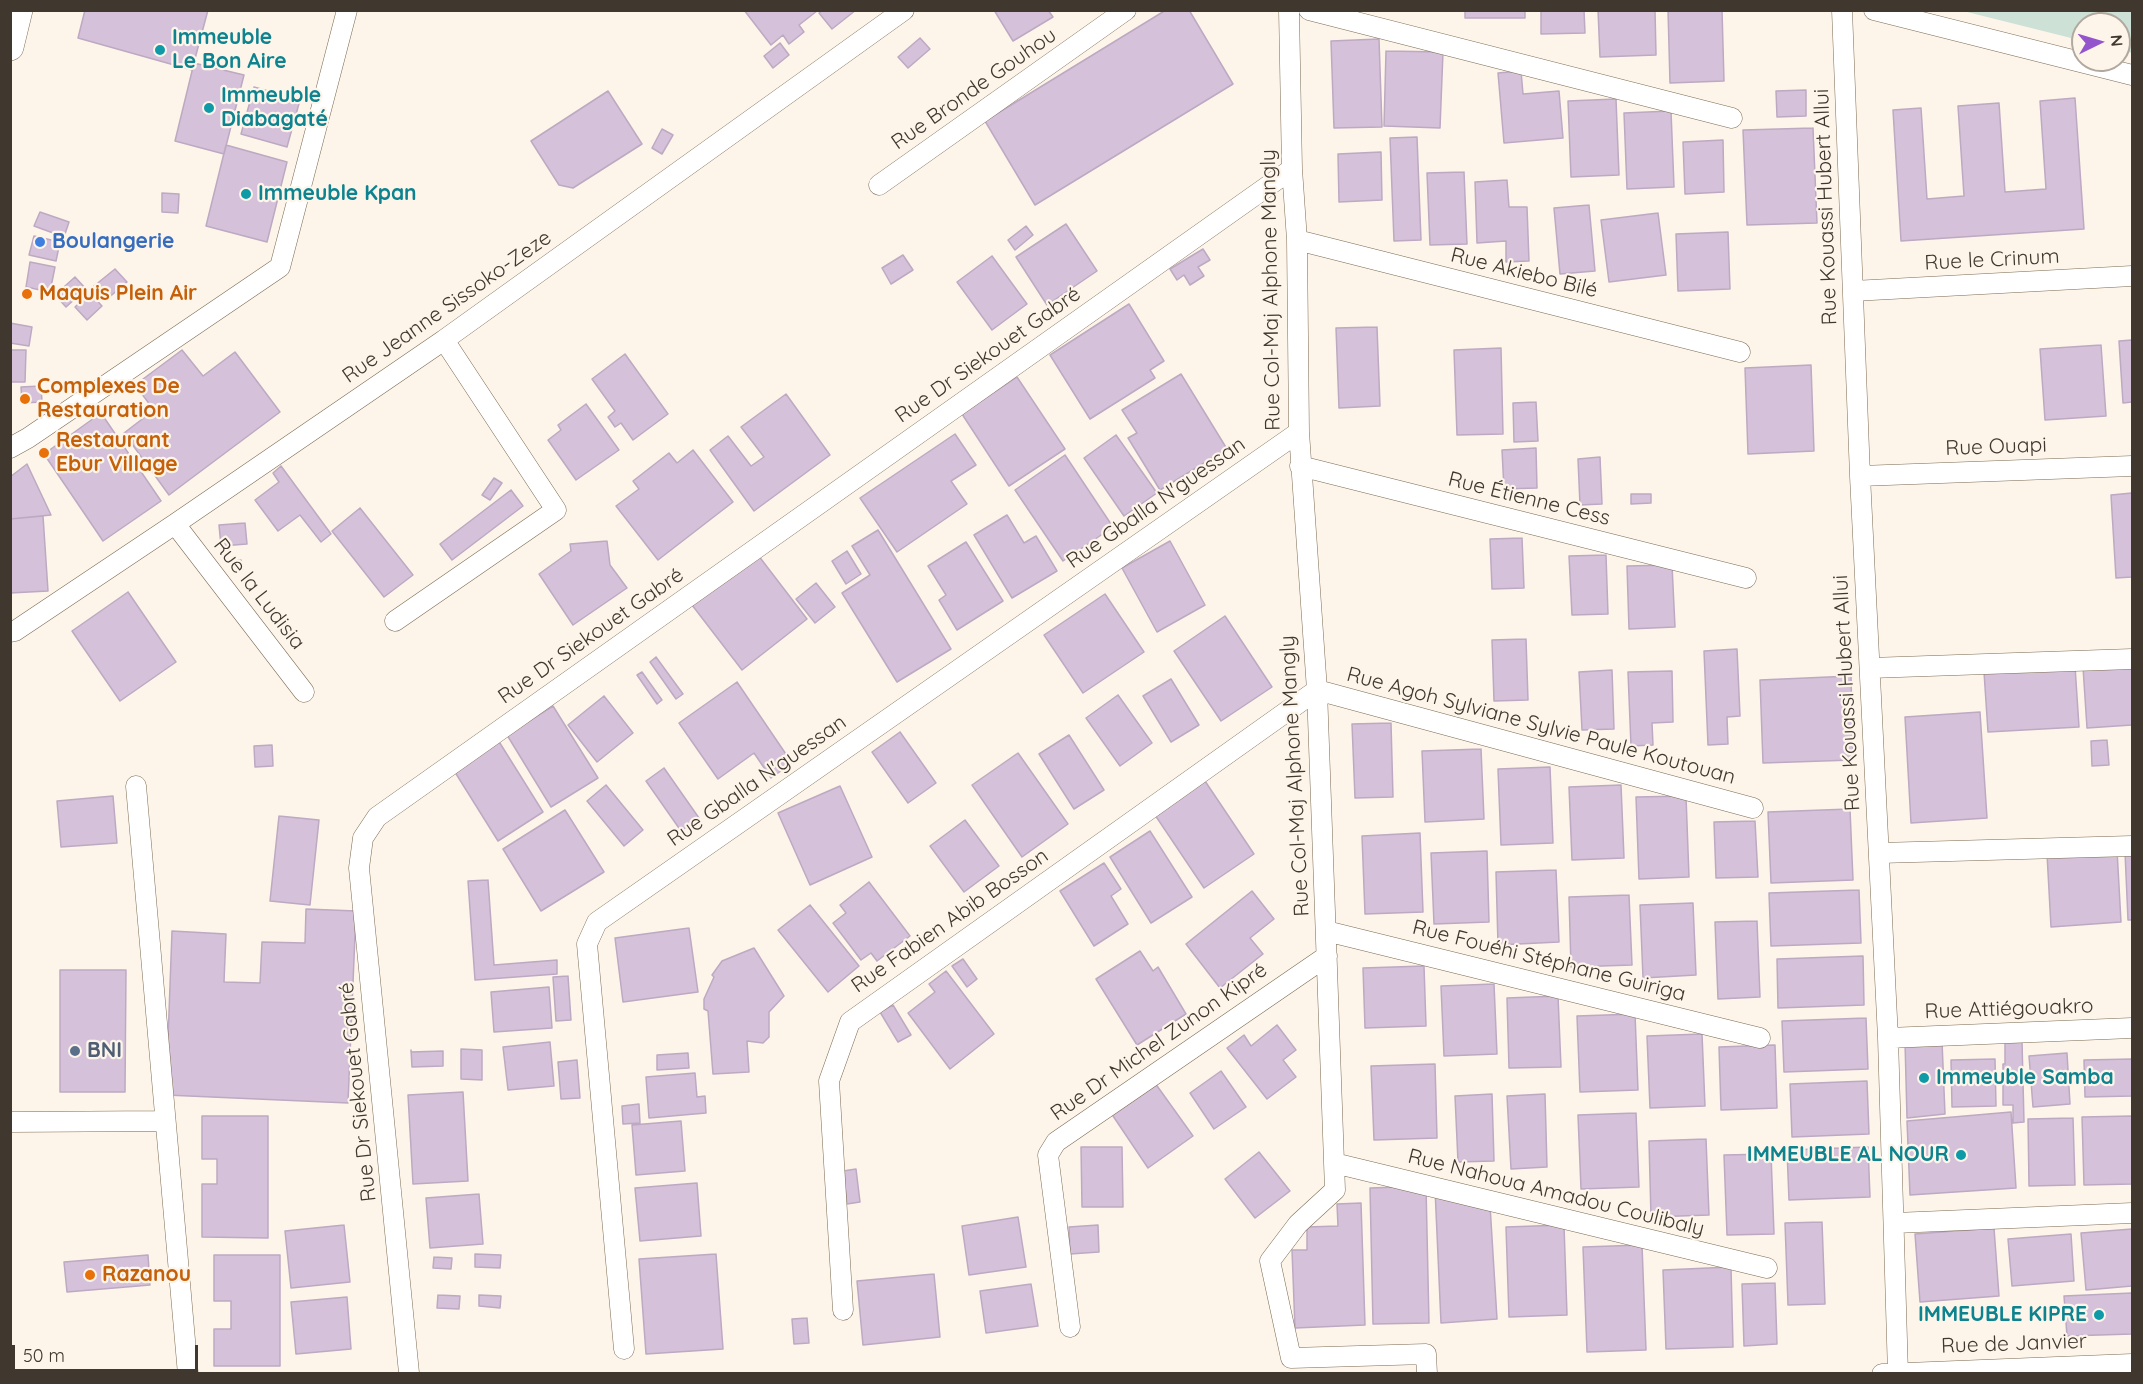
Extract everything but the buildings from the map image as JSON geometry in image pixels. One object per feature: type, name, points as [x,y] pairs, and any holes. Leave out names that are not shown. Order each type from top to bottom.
[{"type":"main road","points":[[10,47],[19,10]]},
{"type":"street","points":[[10,448],[280,267],[348,10]]},
{"type":"street","name":"Rue Jeanne Sissoko-Zeze","points":[[10,632],[15,631],[175,524],[444,340],[904,10]]},
{"type":"street","name":"Rue Bronde Gouhou","points":[[879,185],[1126,10]]},
{"type":"street","name":"Rue Col-Maj Alphone Mangly","points":[[1290,10],[1292,168],[1297,240],[1300,466],[1317,690],[1335,1190],[1298,1224],[1269,1261],[1291,1358],[1426,1353],[1427,1374]]},
{"type":"street","points":[[1309,10],[1732,118]]},
{"type":"street","name":"Rue Kouassi Hubert Allui","points":[[1842,10],[1860,476],[1888,1038],[1898,1373]]},
{"type":"street","points":[[1874,10],[2133,75]]},
{"type":"street","name":"Rue Dr Siekouet Gabré","points":[[409,1373],[359,868],[363,838],[377,817],[1292,168]]},
{"type":"street","name":"Rue Akiebo Bilé","points":[[1297,240],[1740,352]]},
{"type":"street","name":"Rue le Crinum","points":[[1853,291],[2133,276]]},
{"type":"street","points":[[395,621],[556,510],[444,340]]},
{"type":"street","name":"Rue Gballa N'guessan","points":[[624,1349],[587,944],[597,922],[1299,432]]},
{"type":"street","name":"Rue Étienne Cess","points":[[1300,466],[1746,578]]},
{"type":"street","name":"Rue Ouapi","points":[[1860,476],[2133,466]]},
{"type":"street","name":"Rue la Ludisia","points":[[175,524],[304,693]]},
{"type":"street","points":[[1870,668],[2133,659]]},
{"type":"street","name":"Rue Agoh Sylviane Sylvie Paule Koutouan","points":[[1317,690],[1753,808]]},
{"type":"street","name":"Rue Fabien Abib Bosson","points":[[843,1310],[829,1081],[850,1022],[1317,690]]},
{"type":"street","points":[[136,786],[188,1374]]},
{"type":"street","points":[[1879,853],[2133,846]]},
{"type":"street","name":"Rue Fouéhi Stéphane Guiriga","points":[[1326,931],[1760,1038]]},
{"type":"street","name":"Rue Dr Michel Zunon Kipré","points":[[1070,1327],[1048,1155],[1056,1142],[1327,956]]},
{"type":"street","name":"Rue Attiégouakro","points":[[1888,1038],[2133,1028]]},
{"type":"street","points":[[10,1122],[165,1121]]},
{"type":"street","name":"Rue Nahoua Amadou Coulibaly","points":[[1334,1163],[1767,1268]]},
{"type":"street","points":[[1895,1223],[2133,1212]]},
{"type":"street","name":"Rue de Janvier","points":[[1882,1374],[2133,1364]]},
{"type":"green space","points":[[1963,11],[2132,11],[2132,53],[2131,12],[2071,12],[2071,38]]},
{"type":"place","name":"Immeuble Le Bon Aire","points":[[160,50]]},
{"type":"place","name":"Immeuble Diabagaté","points":[[209,108]]},
{"type":"place","name":"Immeuble Kpan","points":[[246,194]]},
{"type":"place","name":"Boulangerie","points":[[40,242]]},
{"type":"place","name":"Maquis Plein Air","points":[[27,294]]},
{"type":"place","name":"Complexes De Restauration","points":[[25,399]]},
{"type":"place","name":"Restaurant Ebur Village","points":[[44,453]]},
{"type":"place","name":"BNI","points":[[75,1051]]},
{"type":"place","name":"Immeuble Samba","points":[[1924,1078]]},
{"type":"place","name":"IMMEUBLE AL NOUR","points":[[1961,1155]]},
{"type":"place","name":"Razanou","points":[[90,1275]]},
{"type":"place","name":"IMMEUBLE KIPRE","points":[[2099,1315]]}]
